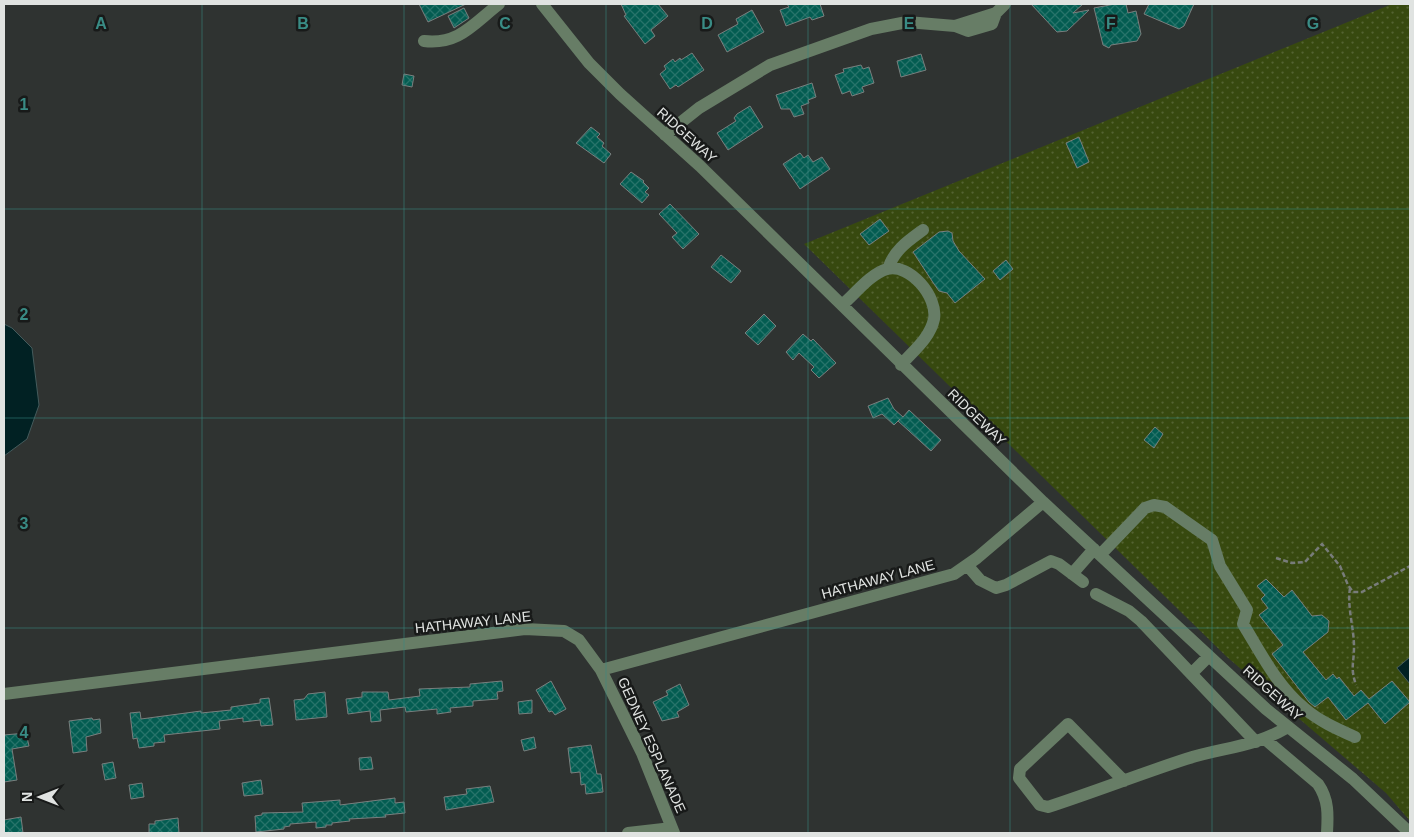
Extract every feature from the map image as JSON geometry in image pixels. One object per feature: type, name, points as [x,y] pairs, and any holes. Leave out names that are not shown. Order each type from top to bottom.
[{"type":"street","points":[[424,41],[439,43],[452,40],[467,31],[499,4]]},
{"type":"street","name":"RIDGEWAY","points":[[542,4],[589,63],[842,305],[901,365],[1043,502],[1288,728],[1353,779],[1410,833]]},
{"type":"street","points":[[665,135],[699,108],[770,65],[871,29],[907,22],[955,26],[1000,8]]},
{"type":"street","points":[[888,269],[891,260],[899,248],[923,230]]},
{"type":"street","points":[[842,305],[878,274],[888,269],[902,270],[914,277],[925,288],[934,306],[934,317],[930,331],[901,365]]},
{"type":"street","name":"HATHAWAY LANE","points":[[4,694],[525,629],[564,631],[579,640],[601,670],[954,574],[1043,502]]},
{"type":"street","points":[[1072,574],[1145,508],[1154,505],[1165,507],[1212,540],[1220,566],[1246,610],[1243,624],[1280,684],[1304,709],[1327,724],[1355,737]]},
{"type":"street","points":[[967,565],[980,580],[996,588],[1006,585],[1046,562],[1059,564],[1083,582]]},
{"type":"street","points":[[1096,594],[1129,611],[1141,620],[1191,674],[1261,741],[1318,784],[1325,793],[1328,804],[1327,833]]},
{"type":"street","points":[[1191,674],[1209,656]]},
{"type":"street","name":"GEDNEY ESPLANADE","points":[[601,670],[642,753],[673,831]]},
{"type":"street","points":[[1124,782],[1068,724],[1020,769],[1019,778],[1040,805],[1048,807],[1124,782],[1188,759],[1261,741],[1288,728]]},
{"type":"street","points":[[628,833],[673,831]]},
{"type":"path","points":[[1276,558],[1292,563],[1305,562],[1322,544],[1340,566],[1353,592],[1362,592],[1410,566]]},
{"type":"path","points":[[1350,588],[1348,603],[1354,646],[1351,670],[1356,685]]},
{"type":"green space","points":[[1392,4],[1410,4],[1410,821],[1386,793],[1227,657],[804,244]]},
{"type":"water","points":[[4,324],[12,328],[32,348],[39,405],[27,439],[4,456]]},
{"type":"water","points":[[1410,657],[1410,684],[1397,668]]},
{"type":"building","points":[[419,4],[466,4],[428,22]]},
{"type":"building","points":[[621,4],[658,4],[668,16],[651,30],[655,36],[645,44],[624,16],[626,15]]},
{"type":"building","points":[[787,4],[820,4],[824,16],[812,20],[810,17],[786,26],[780,10],[789,7]]},
{"type":"building","points":[[1031,4],[1083,4],[1073,13],[1089,10],[1067,31],[1057,32]]},
{"type":"building","points":[[1126,4],[1128,13],[1136,11],[1141,34],[1137,41],[1111,45],[1109,48],[1103,45],[1094,8]]},
{"type":"building","points":[[1149,4],[1194,4],[1184,26],[1179,29],[1144,14]]},
{"type":"building","points":[[464,8],[469,18],[454,28],[448,16]]},
{"type":"building","points":[[752,10],[764,32],[727,52],[718,35],[738,24],[736,19]]},
{"type":"building","points":[[692,53],[704,70],[678,87],[676,85],[670,89],[660,74],[666,69],[664,66],[673,59],[675,62]]},
{"type":"building","points":[[921,54],[926,70],[901,77],[897,61]]},
{"type":"building","points":[[861,65],[863,69],[869,67],[874,83],[862,87],[864,92],[852,96],[850,91],[842,94],[835,75],[844,72],[843,69]]},
{"type":"building","points":[[404,74],[414,76],[412,87],[402,85]]},
{"type":"building","points":[[812,83],[816,97],[808,100],[809,103],[801,106],[804,114],[794,117],[790,109],[781,109],[776,95]]},
{"type":"building","points":[[750,106],[763,127],[728,150],[717,133],[736,121],[734,118],[737,114]]},
{"type":"building","points":[[591,127],[600,134],[597,137],[604,143],[602,146],[611,154],[604,163],[576,143]]},
{"type":"building","points":[[1079,137],[1089,162],[1077,168],[1066,143]]},
{"type":"building","points":[[800,153],[804,158],[808,155],[813,162],[822,157],[830,169],[800,189],[783,164]]},
{"type":"building","points":[[631,172],[644,181],[649,188],[645,192],[649,195],[642,203],[620,184]]},
{"type":"building","points":[[670,204],[699,234],[683,249],[672,237],[677,233],[659,214]]},
{"type":"building","points":[[880,219],[889,231],[869,245],[860,234]]},
{"type":"building","points":[[948,231],[952,233],[953,241],[959,251],[985,279],[955,303],[947,293],[939,291],[913,252],[939,232]]},
{"type":"building","points":[[721,255],[741,271],[731,283],[711,267]]},
{"type":"building","points":[[1006,260],[1013,269],[1000,280],[993,271]]},
{"type":"building","points":[[764,314],[776,326],[758,345],[745,333]]},
{"type":"building","points":[[803,334],[811,341],[813,339],[836,363],[819,378],[811,370],[814,367],[799,353],[793,360],[786,352]]},
{"type":"building","points":[[888,398],[894,409],[903,417],[909,410],[941,440],[931,451],[898,421],[894,425],[882,414],[873,418],[868,406]]},
{"type":"building","points":[[1155,427],[1163,434],[1154,448],[1144,440]]},
{"type":"building","points":[[1266,579],[1284,597],[1292,590],[1312,616],[1322,615],[1329,621],[1328,632],[1303,652],[1326,680],[1333,674],[1337,679],[1339,677],[1354,696],[1361,690],[1369,699],[1392,681],[1410,702],[1385,724],[1368,703],[1346,720],[1328,697],[1315,707],[1309,702],[1272,654],[1283,645],[1259,615],[1268,608],[1261,599],[1265,595],[1257,586]]},
{"type":"building","points":[[502,681],[503,691],[497,692],[498,699],[473,701],[473,706],[450,708],[451,712],[437,714],[437,709],[406,712],[405,707],[380,710],[381,721],[371,722],[370,711],[348,714],[346,699],[362,697],[362,692],[388,692],[389,700],[420,696],[419,689],[470,687],[470,684]]},
{"type":"building","points":[[551,681],[566,709],[555,715],[552,711],[549,712],[536,690]]},
{"type":"building","points":[[680,684],[689,705],[677,712],[679,717],[662,721],[653,702],[668,695],[666,691]]},
{"type":"building","points":[[325,692],[327,717],[296,720],[294,700],[304,699],[308,694]]},
{"type":"building","points":[[269,698],[273,725],[261,726],[260,720],[243,722],[243,718],[219,721],[220,729],[164,735],[165,742],[154,743],[154,746],[139,748],[137,738],[133,739],[130,713],[140,712],[141,719],[201,711],[201,713],[231,710],[231,707],[260,703],[260,699]]},
{"type":"building","points":[[532,700],[532,713],[519,714],[518,702]]},
{"type":"building","points":[[92,718],[93,720],[100,719],[101,733],[86,737],[87,751],[73,753],[69,721]]},
{"type":"building","points":[[26,733],[29,746],[12,749],[17,780],[4,782],[4,735]]},
{"type":"building","points":[[534,737],[536,748],[524,751],[521,740]]},
{"type":"building","points":[[591,745],[597,774],[601,774],[603,792],[586,794],[585,784],[581,785],[580,772],[571,773],[568,748]]},
{"type":"building","points":[[371,757],[373,769],[360,770],[359,758]]},
{"type":"building","points":[[113,762],[116,778],[105,780],[102,764]]},
{"type":"building","points":[[261,780],[263,794],[244,796],[242,783]]},
{"type":"building","points":[[142,783],[144,797],[131,799],[129,785]]},
{"type":"building","points":[[490,786],[494,802],[446,810],[444,797],[467,794],[466,789]]},
{"type":"building","points":[[395,798],[395,803],[404,802],[405,813],[385,815],[386,817],[349,819],[350,821],[332,823],[332,825],[326,825],[326,827],[316,828],[316,822],[290,824],[290,826],[284,827],[284,829],[256,832],[255,816],[262,815],[262,813],[303,812],[302,803],[340,800],[340,805]]},
{"type":"building","points":[[21,817],[23,833],[4,833],[4,820]]},
{"type":"building","points":[[178,818],[179,833],[149,833],[149,824],[155,824],[155,821]]}]
